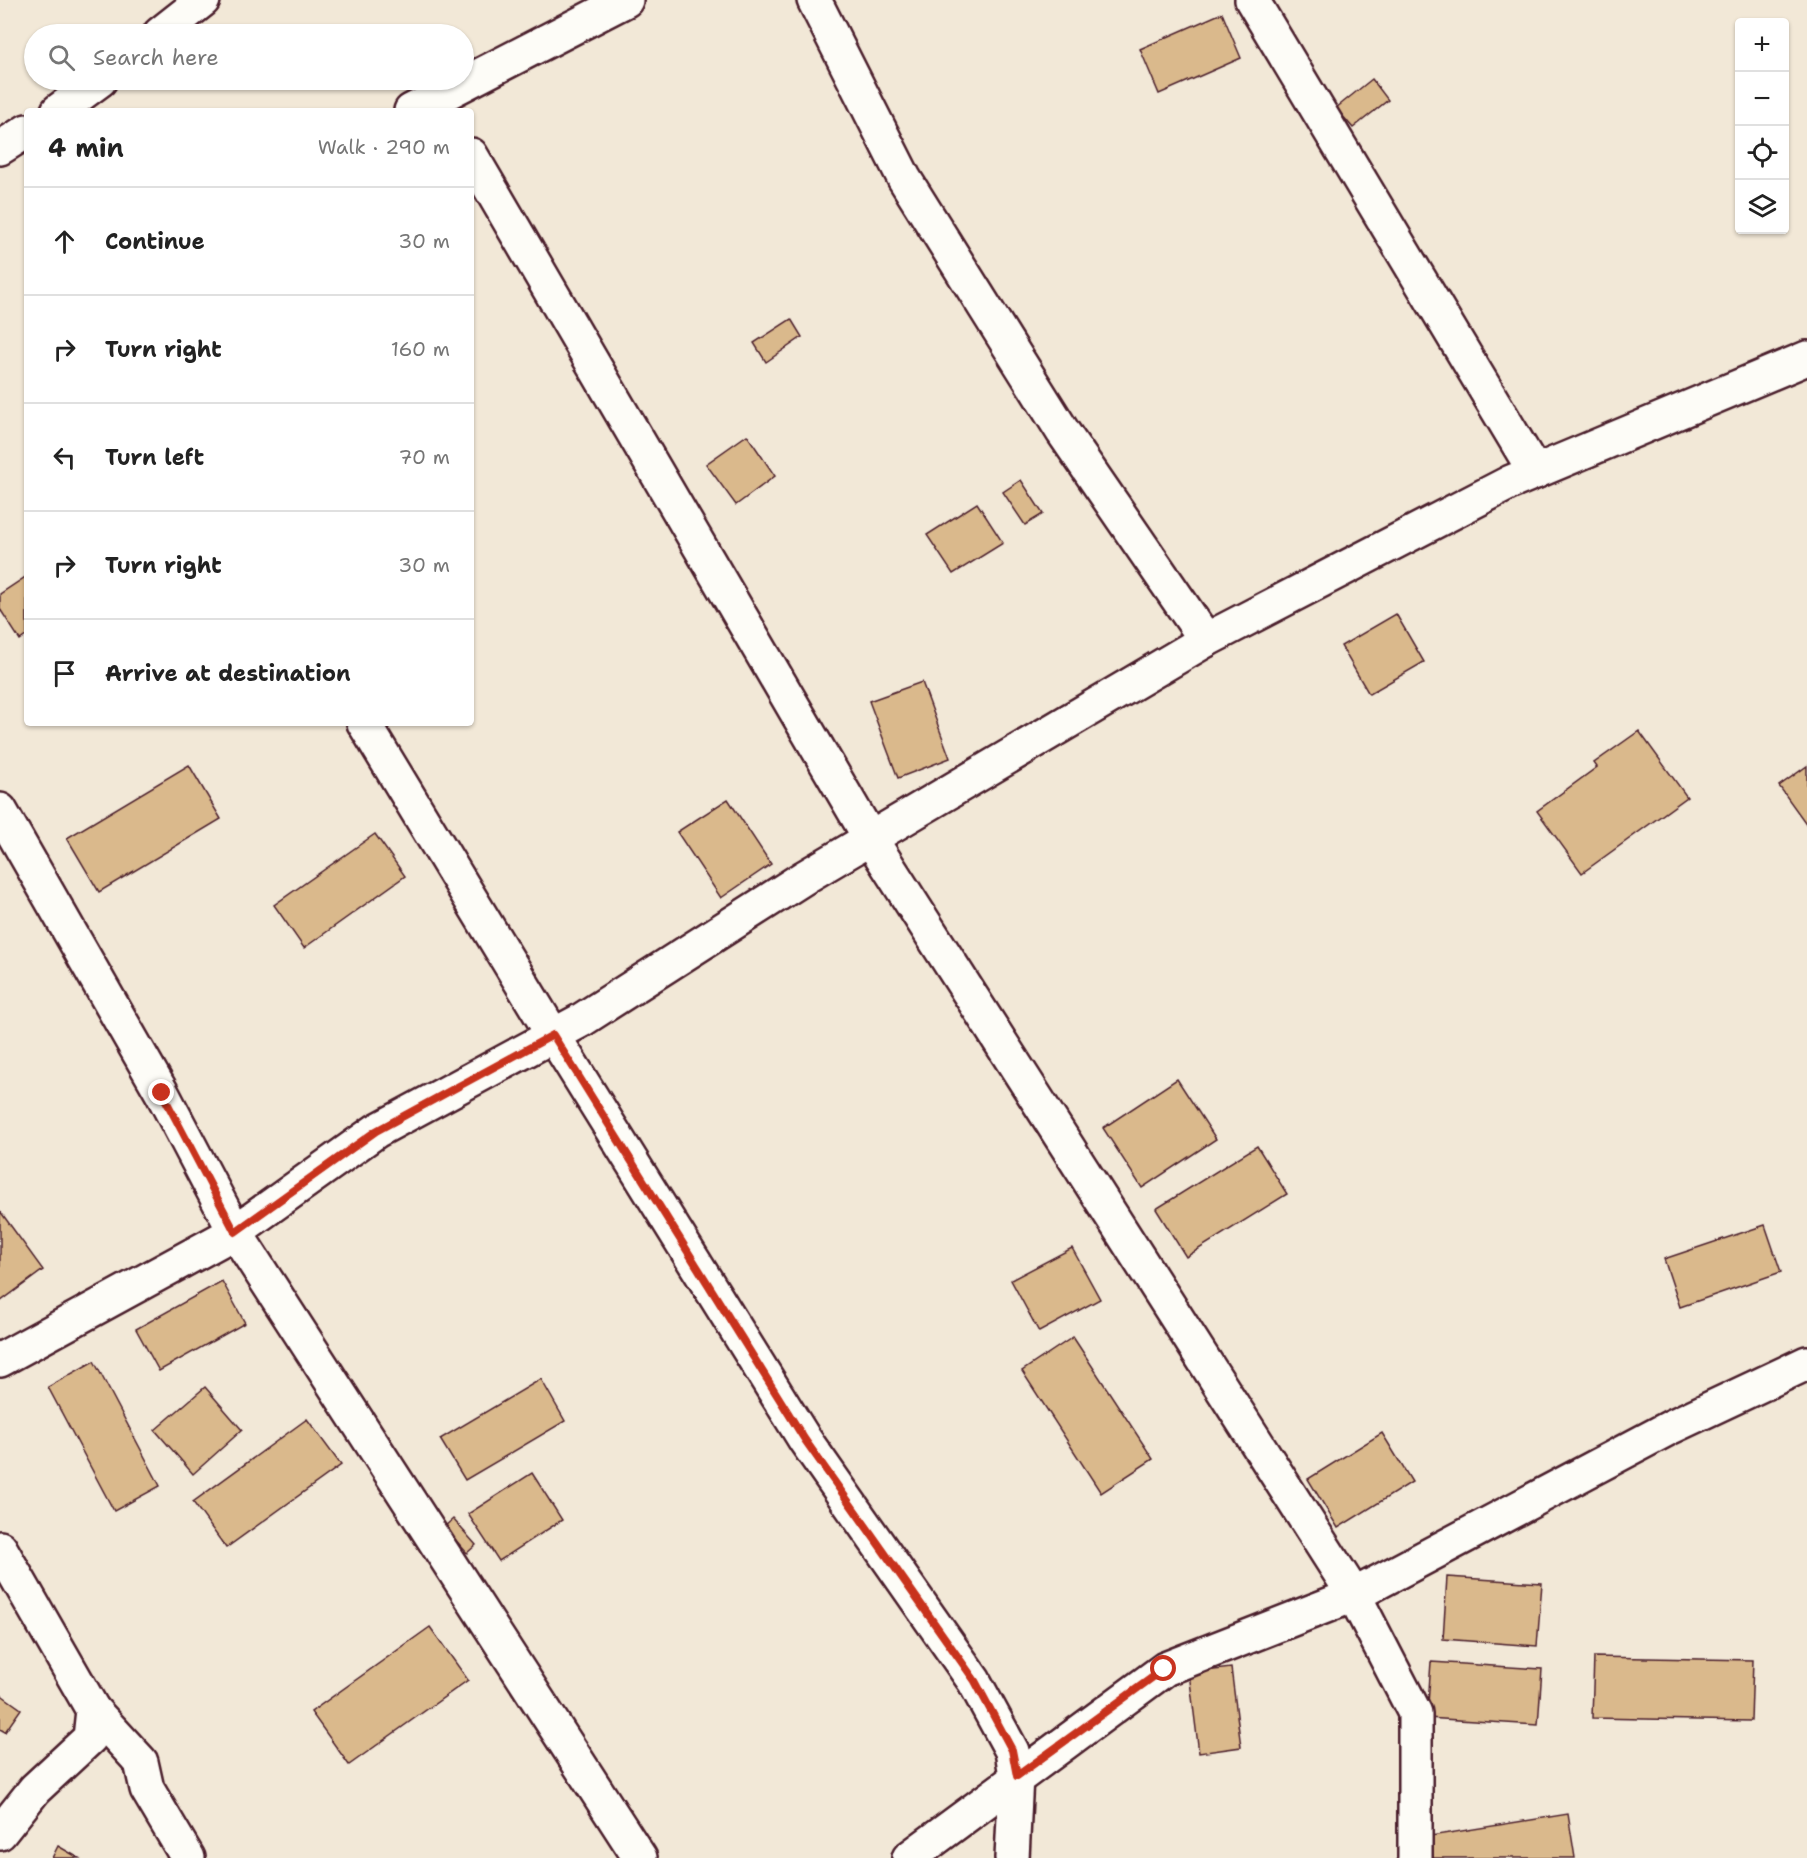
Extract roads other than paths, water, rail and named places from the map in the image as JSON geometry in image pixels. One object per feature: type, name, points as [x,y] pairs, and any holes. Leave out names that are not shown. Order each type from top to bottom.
[{"type":"street","points":[[172,24],[202,0]]},
{"type":"street","points":[[474,83],[626,0]]},
{"type":"street","points":[[814,0],[904,178],[1064,432],[1206,640]]},
{"type":"street","points":[[1252,0],[1535,472]]},
{"type":"street","points":[[62,108],[86,90]]},
{"type":"street","points":[[431,106],[460,90]]},
{"type":"street","points":[[0,148],[24,133]]},
{"type":"street","points":[[474,160],[870,838],[1354,1595],[1415,1713],[1415,1858]]},
{"type":"street","points":[[0,1360],[235,1232],[376,1131],[580,1021],[870,838],[1206,640],[1511,482],[1807,358]]},
{"type":"street","points":[[366,726],[553,1035],[805,1440],[975,1681],[1012,1750],[1017,1776],[1012,1858]]},
{"type":"street","points":[[0,810],[162,1093],[235,1232],[640,1858]]},
{"type":"street","points":[[909,1858],[1164,1669],[1354,1595],[1671,1427],[1807,1363]]},
{"type":"street","points":[[0,1548],[93,1710],[141,1761],[147,1789],[188,1858]]},
{"type":"street","points":[[0,1833],[35,1789],[90,1738],[93,1710]]}]
